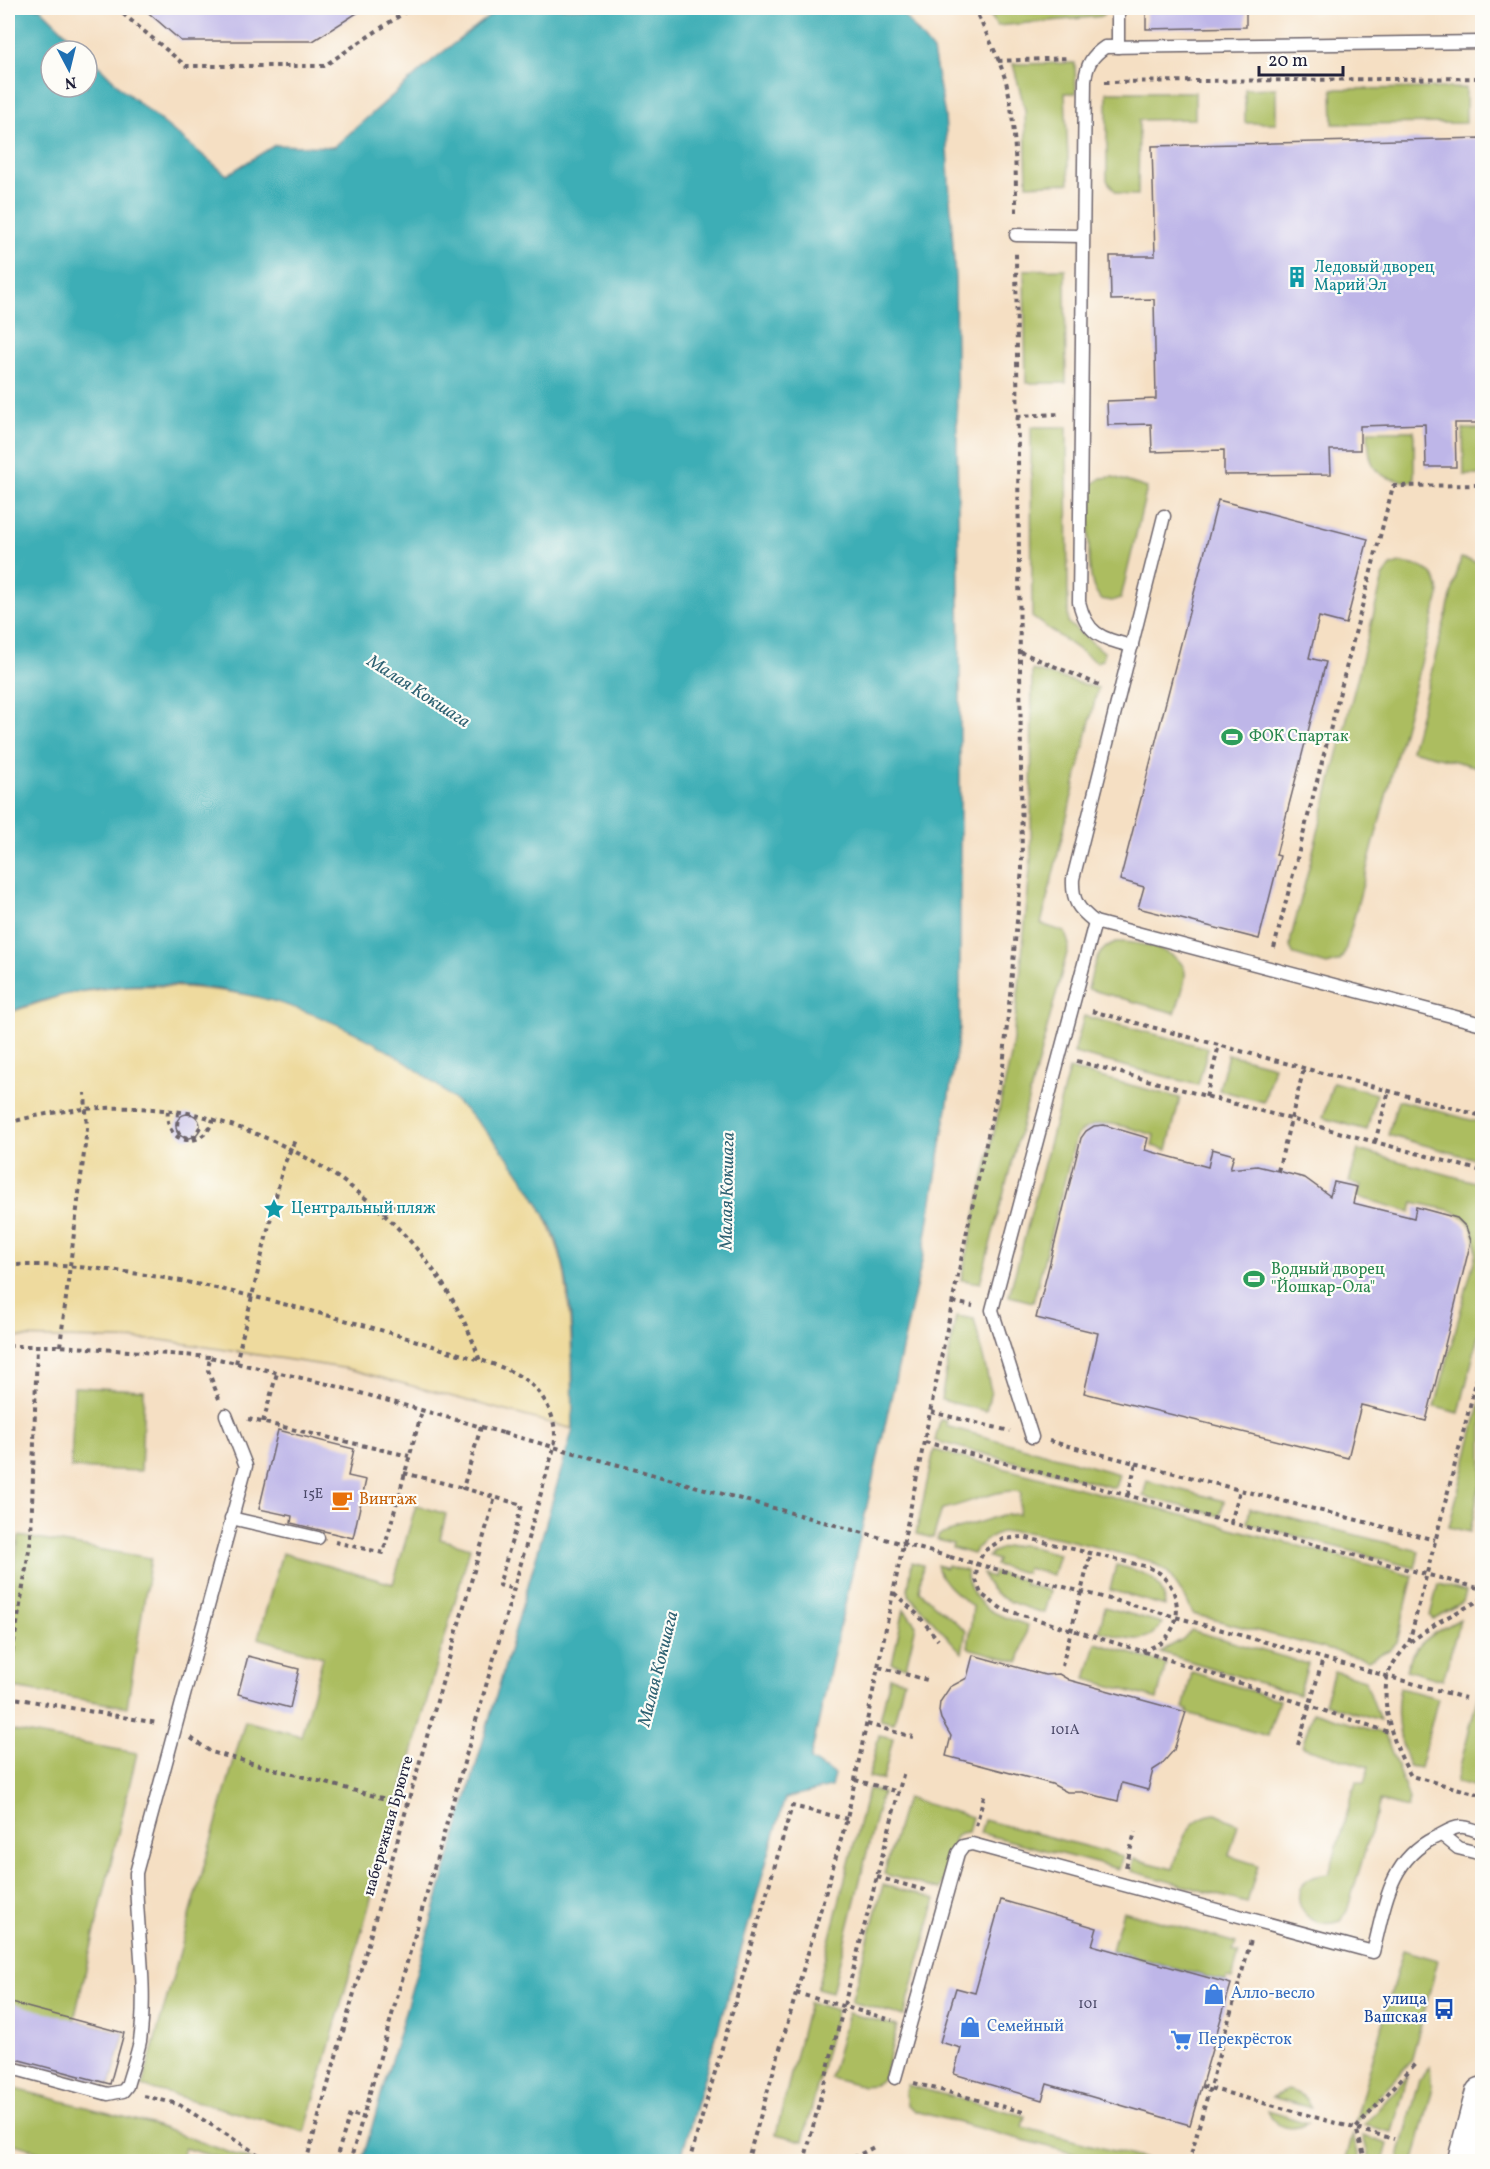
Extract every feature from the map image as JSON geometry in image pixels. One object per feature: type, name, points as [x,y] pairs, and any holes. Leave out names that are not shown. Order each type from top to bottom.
[{"type":"main road","points":[[1464,2162],[1482,2094]]},
{"type":"lane","points":[[1118,8],[1119,47]]},
{"type":"lane","points":[[1132,646],[1104,639],[1094,632],[1082,613],[1079,602],[1082,236],[1086,69],[1095,55],[1105,47],[1482,42]]},
{"type":"lane","points":[[1016,235],[1082,236]]},
{"type":"lane","points":[[1164,516],[1073,879],[1073,894],[1082,912],[1095,922],[1482,1024]]},
{"type":"lane","points":[[1032,1437],[992,1310],[1095,922]]},
{"type":"lane","points":[[8,2067],[108,2094],[123,2091],[127,2086],[139,2042],[143,1997],[136,1906],[136,1873],[246,1466],[226,1416]]},
{"type":"lane","points":[[231,1518],[318,1538]]},
{"type":"lane","points":[[895,2078],[960,1849],[972,1844],[1373,1952],[1392,1882],[1400,1866],[1411,1853],[1425,1843],[1460,1827],[1482,1832]]},
{"type":"lane","points":[[1442,1835],[1458,1848],[1482,1854]]},
{"type":"path","points":[[116,8],[186,66],[324,66],[411,8]]},
{"type":"path","points":[[747,2162],[847,1819],[968,1226],[1003,1067],[1022,869],[1013,125],[1008,92],[998,61],[974,8]]},
{"type":"path","points":[[998,61],[1071,58],[1104,82],[1482,78]]},
{"type":"path","points":[[1017,416],[1080,414]]},
{"type":"path","points":[[1269,968],[1393,486],[1482,485]]},
{"type":"path","points":[[1020,652],[1120,693]]},
{"type":"path","points":[[1072,1005],[1482,1116]]},
{"type":"path","points":[[1206,1097],[1219,1045]]},
{"type":"path","points":[[1059,1056],[1482,1172]]},
{"type":"path","points":[[1278,1171],[1304,1068]]},
{"type":"path","points":[[1375,1142],[1389,1091]]},
{"type":"path","points":[[60,1346],[87,1129],[85,1093]]},
{"type":"path","points":[[8,1123],[34,1116],[86,1108],[140,1108],[189,1113],[213,1119],[265,1137],[291,1149],[351,1186],[384,1215],[418,1252],[440,1281],[463,1320],[480,1361]]},
{"type":"path","points":[[168,1111],[168,1124],[171,1131],[176,1136],[189,1141],[202,1137],[213,1119]]},
{"type":"path","points":[[178,1112],[177,1128],[183,1136],[187,1138],[195,1136],[200,1127]]},
{"type":"path","points":[[236,1363],[283,1167],[295,1140]]},
{"type":"path","points":[[384,1215],[393,1204]]},
{"type":"path","points":[[8,1265],[111,1269],[252,1296],[384,1330],[512,1372],[528,1382],[545,1401],[554,1425],[555,1443],[350,2162]]},
{"type":"path","points":[[8,1346],[60,1346],[210,1357],[277,1372],[481,1426],[1466,1698]]},
{"type":"path","points":[[8,1679],[31,1538],[37,1346]]},
{"type":"path","points":[[210,1357],[208,1370],[226,1416],[263,1422],[409,1456]]},
{"type":"path","points":[[1409,1643],[1482,1359]]},
{"type":"path","points":[[263,1422],[277,1372]]},
{"type":"path","points":[[351,1545],[383,1553],[422,1411]]},
{"type":"path","points":[[931,1412],[1435,1540]]},
{"type":"path","points":[[463,1488],[481,1426]]},
{"type":"path","points":[[925,1442],[1482,1589]]},
{"type":"path","points":[[1128,1495],[1136,1463]]},
{"type":"path","points":[[404,1473],[522,1505],[499,1585],[514,1589]]},
{"type":"path","points":[[1232,1522],[1240,1490]]},
{"type":"path","name":"набережная Брюгге","points":[[306,2162],[495,1497]]},
{"type":"path","points":[[1142,1651],[1158,1644],[1170,1633],[1176,1618],[1177,1602],[1160,1574],[1148,1567],[1023,1537],[1003,1539],[984,1551],[978,1564],[976,1580],[981,1594],[1002,1609],[1142,1651],[1392,1733]]},
{"type":"path","points":[[1062,1666],[1091,1553]]},
{"type":"path","points":[[894,1593],[919,1616],[938,1640]]},
{"type":"path","points":[[1482,1599],[1440,1621],[1409,1643],[1396,1659],[1387,1677],[1386,1701],[1392,1733],[1411,1776],[1482,1795]]},
{"type":"path","points":[[1298,1745],[1323,1659]]},
{"type":"path","points":[[879,1667],[927,1680]]},
{"type":"path","points":[[8,1697],[175,1726],[211,1752],[408,1805]]},
{"type":"path","points":[[867,1724],[913,1737]]},
{"type":"path","points":[[804,2162],[904,1771]]},
{"type":"path","points":[[855,1779],[899,1791]]},
{"type":"path","points":[[978,1818],[985,1792]]},
{"type":"path","points":[[689,2162],[792,1806],[847,1819]]},
{"type":"path","points":[[1128,1858],[1135,1832]]},
{"type":"path","points":[[877,1877],[946,1896]]},
{"type":"path","points":[[1189,2162],[1256,1922]]},
{"type":"path","points":[[796,1993],[910,2025]]},
{"type":"path","points":[[1356,2128],[1415,2064]]},
{"type":"path","points":[[895,2078],[1026,2113]]},
{"type":"path","points":[[1202,2086],[1394,2139]]},
{"type":"path","points":[[123,2091],[178,2104],[270,2162]]},
{"type":"path","points":[[335,2162],[350,2114],[363,2118]]},
{"type":"path","points":[[1356,2128],[1366,2162]]},
{"type":"path","points":[[845,2162],[876,2146]]},
{"type":"green space","points":[[986,8],[1103,8],[1103,16],[997,26]]},
{"type":"green space","points":[[1075,63],[1076,93],[1065,93],[1069,183],[1027,185],[1025,110],[1013,64]]},
{"type":"green space","points":[[1276,88],[1276,123],[1245,123],[1245,89]]},
{"type":"green space","points":[[1466,88],[1466,123],[1333,124],[1332,89]]},
{"type":"green space","points":[[1107,92],[1195,92],[1195,119],[1139,120],[1138,195],[1120,194],[1107,180]]},
{"type":"green space","points":[[1065,269],[1066,383],[1026,383],[1024,270]]},
{"type":"green space","points":[[1031,427],[1067,427],[1068,623],[1104,652],[1103,660],[1096,662],[1032,617]]},
{"type":"green space","points":[[1463,429],[1482,429],[1482,475],[1464,475]]},
{"type":"green space","points":[[1368,431],[1414,431],[1414,482],[1390,478],[1376,470],[1370,455]]},
{"type":"green space","points":[[1113,477],[1147,488],[1121,598],[1112,601],[1101,599],[1093,586],[1089,563],[1089,536],[1092,485],[1101,478]]},
{"type":"green space","points":[[1461,558],[1482,563],[1482,768],[1411,750]]},
{"type":"green space","points":[[1399,563],[1422,567],[1432,574],[1436,580],[1439,595],[1345,952],[1340,961],[1327,965],[1294,955],[1290,947],[1291,938],[1383,577],[1391,566]]},
{"type":"green space","points":[[1032,670],[1098,688],[1041,924],[1065,932],[1069,945],[980,1283],[961,1280],[1011,1056],[1031,859]]},
{"type":"green space","points":[[1116,942],[1156,948],[1176,958],[1182,964],[1185,972],[1184,982],[1175,1013],[1088,989],[1099,955],[1103,949]]},
{"type":"green space","points":[[1084,1016],[1208,1048],[1198,1085],[1074,1053]]},
{"type":"green space","points":[[1228,1054],[1274,1066],[1264,1102],[1219,1090]]},
{"type":"green space","points":[[1069,1069],[1180,1098],[1167,1150],[1152,1146],[1154,1135],[1113,1124],[1093,1125],[1084,1129],[1076,1137],[1033,1302],[1009,1296]]},
{"type":"green space","points":[[1333,1082],[1376,1094],[1367,1130],[1323,1118]]},
{"type":"green space","points":[[1398,1100],[1482,1123],[1482,1161],[1388,1135]]},
{"type":"green space","points":[[1358,1150],[1482,1184],[1482,1320],[1459,1413],[1435,1407],[1476,1253],[1472,1227],[1466,1219],[1449,1210],[1413,1202],[1411,1212],[1358,1197],[1361,1185],[1349,1182]]},
{"type":"green space","points":[[956,1316],[974,1319],[991,1391],[986,1411],[941,1400]]},
{"type":"green space","points":[[74,1387],[144,1390],[141,1471],[71,1468]]},
{"type":"green space","points":[[1482,1396],[1482,1474],[1470,1532],[1449,1527]]},
{"type":"green space","points":[[940,1420],[947,1421],[946,1426],[1119,1474],[1115,1488],[935,1441]]},
{"type":"green space","points":[[934,1450],[1413,1576],[1397,1642],[1389,1650],[1368,1660],[1193,1614],[1167,1571],[1150,1561],[1072,1541],[1011,1531],[998,1533],[991,1537],[973,1554],[952,1548],[953,1544],[937,1540],[939,1535],[1002,1515],[1019,1514],[1021,1492],[993,1494],[942,1509],[933,1538],[916,1534]]},
{"type":"green space","points":[[1147,1481],[1224,1501],[1220,1516],[1143,1496]]},
{"type":"green space","points":[[416,1505],[446,1514],[440,1539],[470,1548],[305,2132],[142,2086],[245,1721],[301,1736],[323,1657],[258,1638],[282,1553],[393,1584]]},
{"type":"green space","points":[[1250,1508],[1419,1551],[1415,1568],[1247,1523]]},
{"type":"green space","points":[[19,1536],[151,1558],[127,1707],[8,1687],[8,1606]]},
{"type":"green space","points":[[1023,1545],[1059,1554],[1053,1575],[1027,1568],[1026,1573],[995,1565],[997,1560],[988,1557],[1000,1549]]},
{"type":"green space","points":[[912,1562],[923,1565],[919,1591],[966,1631],[962,1653],[909,1595]]},
{"type":"green space","points":[[937,1565],[946,1568],[947,1565],[966,1571],[973,1593],[980,1602],[1006,1618],[1028,1625],[1019,1662],[968,1648],[973,1607],[946,1583]]},
{"type":"green space","points":[[1116,1565],[1142,1573],[1155,1581],[1164,1596],[1165,1606],[1110,1590]]},
{"type":"green space","points":[[994,1572],[1024,1580],[1024,1584],[1050,1591],[1044,1613],[999,1596],[992,1590],[983,1574],[992,1577]]},
{"type":"green space","points":[[1438,1584],[1466,1592],[1463,1602],[1433,1619],[1430,1616]]},
{"type":"green space","points":[[1105,1607],[1162,1623],[1156,1631],[1142,1639],[1116,1636],[1099,1631]]},
{"type":"green space","points":[[904,1609],[916,1625],[906,1667],[892,1663]]},
{"type":"green space","points":[[1460,1619],[1443,1680],[1406,1670],[1420,1645]]},
{"type":"green space","points":[[1191,1630],[1308,1664],[1299,1695],[1160,1652],[1183,1639]]},
{"type":"green space","points":[[1096,1643],[1166,1664],[1157,1699],[1086,1679]]},
{"type":"green space","points":[[1334,1671],[1365,1680],[1380,1720],[1324,1703]]},
{"type":"green space","points":[[1192,1672],[1279,1700],[1268,1736],[1187,1713],[1188,1710],[1183,1709]]},
{"type":"green space","points":[[890,1677],[904,1680],[894,1723],[880,1720]]},
{"type":"green space","points":[[1482,1680],[1482,1788],[1456,1782]]},
{"type":"green space","points":[[1400,1688],[1438,1698],[1420,1768],[1409,1766],[1403,1747],[1398,1717]]},
{"type":"green space","points":[[1313,1712],[1385,1734],[1409,1799],[1407,1808],[1380,1801],[1347,1911],[1340,1921],[1325,1923],[1313,1920],[1305,1913],[1300,1904],[1299,1894],[1303,1884],[1313,1877],[1329,1874],[1356,1782],[1364,1784],[1369,1767],[1302,1747]]},
{"type":"green space","points":[[8,1730],[137,1753],[74,2020],[124,2033],[110,2084],[8,2057]]},
{"type":"green space","points":[[879,1735],[893,1738],[883,1780],[869,1777]]},
{"type":"green space","points":[[868,1789],[882,1792],[832,1992],[817,1988]]},
{"type":"green space","points":[[906,1798],[972,1817],[968,1832],[960,1833],[955,1838],[940,1890],[884,1874]]},
{"type":"green space","points":[[1216,1814],[1238,1824],[1229,1856],[1258,1865],[1247,1903],[1131,1871],[1134,1859],[1173,1869],[1182,1842],[1191,1826],[1206,1816]]},
{"type":"green space","points":[[984,1820],[1123,1856],[1119,1869],[980,1833]]},
{"type":"green space","points":[[883,1885],[936,1899],[904,2016],[851,2002]]},
{"type":"green space","points":[[1123,1911],[1236,1943],[1233,1951],[1239,1953],[1232,1979],[1226,1978],[1225,1982],[1112,1950]]},
{"type":"green space","points":[[1403,1950],[1438,1960],[1411,2061],[1355,2122]]},
{"type":"green space","points":[[809,2002],[837,2010],[803,2141],[776,2134]]},
{"type":"green space","points":[[848,2013],[897,2026],[884,2077],[874,2085],[860,2086],[830,2078]]},
{"type":"green space","points":[[1430,2066],[1432,2091],[1414,2161],[1398,2161],[1420,2079]]},
{"type":"green space","points":[[1408,2076],[1392,2132],[1364,2125]]},
{"type":"green space","points":[[907,2085],[1025,2116],[1022,2127],[1152,2161],[1101,2161],[915,2111],[907,2105],[905,2092]]},
{"type":"green space","points":[[8,2087],[151,2124],[253,2161],[230,2161],[184,2148],[180,2161],[70,2161],[8,2142]]},
{"type":"green space","points":[[1288,2090],[1302,2096],[1311,2108],[1272,2097]]},
{"type":"green space","points":[[1268,2111],[1307,2123],[1302,2126],[1284,2127],[1271,2117]]},
{"type":"green space","points":[[1353,2135],[1360,2161],[1345,2161]]},
{"type":"green space","points":[[1363,2136],[1388,2144],[1383,2161],[1370,2161]]},
{"type":"sand","name":"Центральный пляж","points":[[127,986],[183,987],[238,993],[275,1001],[321,1016],[367,1037],[411,1064],[452,1097],[489,1133],[520,1174],[545,1217],[562,1262],[570,1327],[573,1429],[349,1369],[161,1340],[8,1337],[8,1013],[66,994]]},
{"type":"water","name":"Малая Кокшага","points":[[8,8],[40,8],[72,39],[39,39],[39,99],[99,99],[99,66],[122,89],[227,175],[275,145],[334,147],[434,59],[500,8],[898,8],[933,51],[945,116],[955,278],[960,664],[960,1028],[923,1256],[810,1760],[834,1774],[831,1787],[785,1798],[680,2161],[362,2161],[573,1429],[569,1299],[559,1249],[551,1227],[509,1159],[455,1101],[391,1053],[320,1017],[243,994],[164,985],[85,991],[8,1013]]},
{"type":"building","points":[[143,8],[365,8],[313,41],[181,41]]},
{"type":"building","points":[[1146,8],[1246,8],[1246,27],[1146,29]]},
{"type":"building","name":"Ледовый дворец Марий Эл","points":[[1482,138],[1482,423],[1455,423],[1456,467],[1426,467],[1425,424],[1360,426],[1360,450],[1330,450],[1331,474],[1224,475],[1224,450],[1152,452],[1151,424],[1108,425],[1107,401],[1156,399],[1154,299],[1111,300],[1110,256],[1155,256],[1152,146]]},
{"type":"building","name":"ФОК Спартак","points":[[1218,500],[1368,539],[1346,624],[1319,617],[1309,658],[1326,662],[1276,855],[1280,856],[1259,939],[1138,908],[1144,887],[1120,880]]},
{"type":"building","points":[[188,1114],[193,1115],[199,1121],[199,1131],[193,1137],[188,1138],[183,1137],[177,1131],[176,1126],[177,1121],[183,1115]]},
{"type":"building","name":"Водный дворец \"Йошкар-Ола\"","points":[[1104,1125],[1148,1138],[1145,1150],[1208,1167],[1212,1149],[1234,1155],[1230,1169],[1257,1166],[1305,1178],[1330,1196],[1334,1182],[1357,1187],[1353,1203],[1414,1218],[1416,1207],[1457,1218],[1466,1227],[1471,1241],[1426,1421],[1361,1405],[1348,1458],[1084,1393],[1098,1333],[1036,1318],[1081,1138],[1094,1126]]},
{"type":"building","points":[[278,1430],[354,1449],[348,1476],[366,1480],[353,1538],[291,1523],[292,1516],[259,1509]]},
{"type":"building","points":[[973,1655],[1045,1675],[1059,1674],[1069,1680],[1186,1712],[1174,1750],[1161,1765],[1153,1770],[1148,1790],[1122,1783],[1118,1801],[1082,1792],[1067,1792],[1052,1784],[946,1756],[951,1736],[941,1719],[940,1702],[950,1687],[967,1678]]},
{"type":"building","points":[[248,1656],[299,1669],[290,1708],[238,1694]]},
{"type":"building","points":[[1001,1900],[1097,1928],[1092,1945],[1231,1984],[1190,2125],[1047,2084],[1042,2100],[954,2074],[961,2048],[940,2042],[956,1988],[975,1993]]},
{"type":"building","points":[[8,2002],[124,2033],[110,2084],[8,2057]]},
{"type":"place","name":"Ледовый дворец Марий Эл","points":[[1297,277]]},
{"type":"place","name":"ФОК Спартак","points":[[1232,737]]},
{"type":"place","name":"Центральный пляж","points":[[274,1209]]},
{"type":"place","name":"Водный дворец \"Йошкар-Ола\"","points":[[1254,1279]]},
{"type":"place","name":"Винтаж","points":[[342,1500]]},
{"type":"place","name":"Алло-весло","points":[[1214,1994]]},
{"type":"place","name":"улица Вашская","points":[[1444,2009]]},
{"type":"place","name":"Семейный","points":[[970,2027]]},
{"type":"place","name":"Перекрёсток","points":[[1181,2040]]}]
